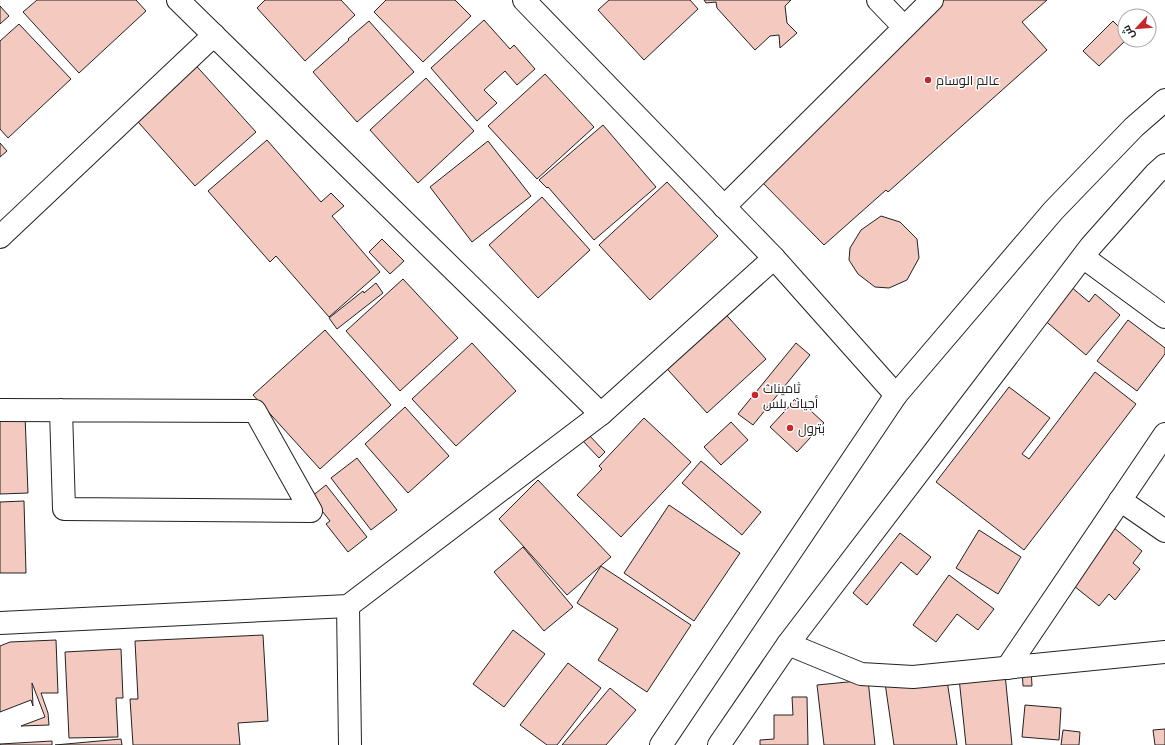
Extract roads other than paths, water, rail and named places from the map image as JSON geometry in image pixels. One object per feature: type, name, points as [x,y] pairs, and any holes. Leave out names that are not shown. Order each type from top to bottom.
[{"type":"street","points":[[178,0],[601,414]]},
{"type":"street","points":[[524,0],[774,258],[896,395]]},
{"type":"street","points":[[878,0],[904,27]]},
{"type":"street","points":[[724,207],[932,0]]},
{"type":"street","points":[[0,237],[214,35]]},
{"type":"street","points":[[661,745],[896,395],[1053,211],[1134,127],[1165,100]]},
{"type":"street","points":[[720,745],[788,644],[1082,257],[1155,174],[1165,165]]},
{"type":"street","points":[[1082,257],[1165,317]]},
{"type":"street","points":[[0,624],[348,606],[601,414],[774,258]]},
{"type":"street","points":[[0,410],[61,410],[255,411],[311,510],[64,509],[61,410]]},
{"type":"street","points":[[1007,668],[1165,434]]},
{"type":"street","points":[[1120,500],[1165,531]]},
{"type":"street","points":[[348,606],[350,745]]},
{"type":"street","points":[[788,644],[861,674],[913,677],[1165,652]]},
{"type":"place","name":"عالم الوسام","points":[[928,80]]},
{"type":"place","name":"ثاميناث أجياث بلس","points":[[755,395]]},
{"type":"place","name":"بترول","points":[[790,428]]}]
